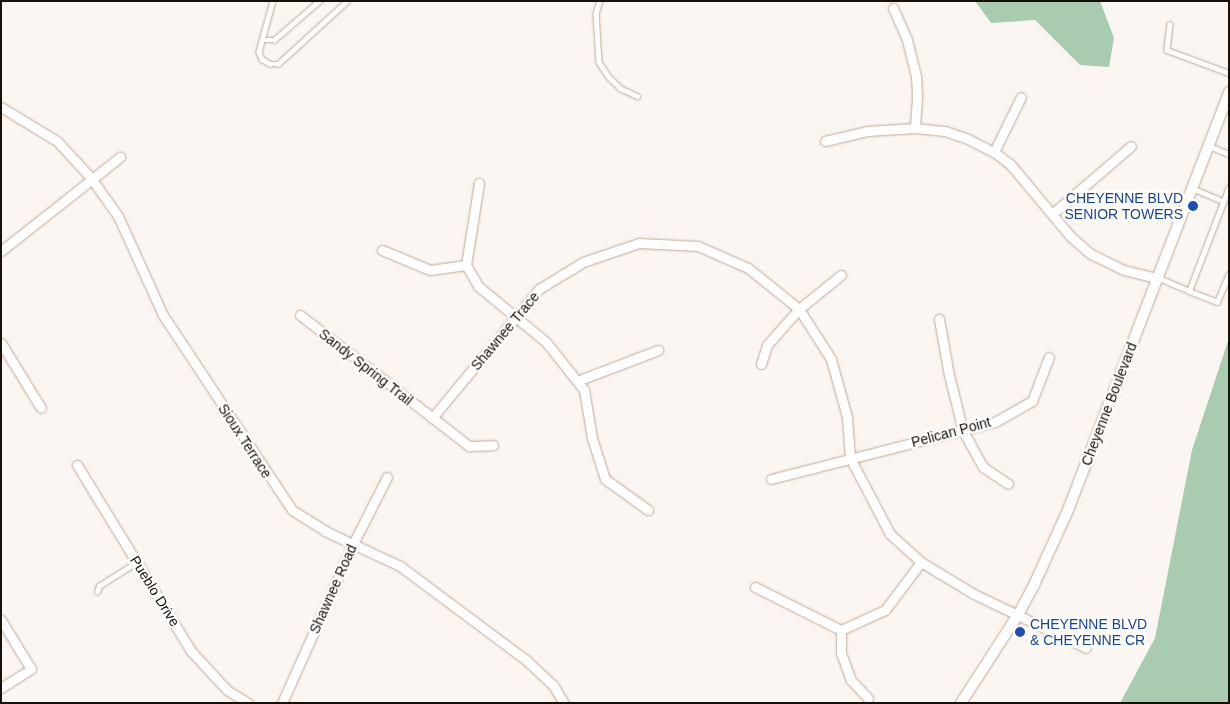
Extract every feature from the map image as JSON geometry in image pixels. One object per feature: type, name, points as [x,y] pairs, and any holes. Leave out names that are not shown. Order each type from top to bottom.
[{"type":"street","points":[[893,8],[907,40],[916,76],[915,128]]},
{"type":"street","name":"Cheyenne Boulevard","points":[[961,703],[1018,615],[1034,585],[1068,510],[1229,92]]},
{"type":"street","points":[[994,152],[1021,97]]},
{"type":"street","name":"Sioux Terrace","points":[[1,107],[57,141],[91,178],[118,216],[163,315],[269,478],[292,510],[325,531],[400,566],[526,660],[553,685],[564,703]]},
{"type":"street","points":[[825,141],[867,131],[915,128],[960,136],[994,152],[1017,171],[1070,236],[1091,254],[1124,270],[1157,278]]},
{"type":"street","points":[[1052,214],[1131,146]]},
{"type":"street","points":[[1,251],[120,157]]},
{"type":"street","points":[[479,183],[466,265],[478,286],[546,342],[584,390],[592,438],[605,479],[648,510]]},
{"type":"street","name":"Shawnee Trace","points":[[432,418],[539,289],[583,262],[639,242],[698,246],[748,268],[799,309],[831,359],[847,417],[850,458],[890,534],[921,562],[974,594],[1086,648]]},
{"type":"street","points":[[382,250],[430,270],[466,265]]},
{"type":"street","points":[[761,364],[767,345],[799,309],[841,275]]},
{"type":"street","name":"Sandy Spring Trail","points":[[300,315],[469,446],[493,445]]},
{"type":"street","points":[[939,318],[949,375],[963,430],[982,467],[1008,484]]},
{"type":"street","points":[[1,343],[41,408]]},
{"type":"street","points":[[577,381],[658,350]]},
{"type":"street","name":"Pelican Point","points":[[772,479],[995,422],[1032,401],[1049,357]]},
{"type":"street","name":"Pueblo Drive","points":[[77,465],[191,651],[227,690],[248,703]]},
{"type":"street","name":"Shawnee Road","points":[[282,703],[352,544],[388,477]]},
{"type":"street","points":[[841,630],[885,610],[921,562]]},
{"type":"street","points":[[755,587],[841,630]]},
{"type":"street","points":[[1,620],[31,669],[1,688]]},
{"type":"street","points":[[841,630],[841,653],[850,680],[868,698]]},
{"type":"lane","points":[[262,40],[274,40],[319,1]]},
{"type":"lane","points":[[274,2],[259,52],[262,59],[270,64],[278,64],[347,1]]},
{"type":"lane","points":[[600,1],[596,13],[599,62],[608,76],[620,88],[636,96]]},
{"type":"lane","points":[[1170,24],[1167,50],[1229,73]]},
{"type":"lane","points":[[1208,145],[1229,154]]},
{"type":"lane","points":[[1189,291],[1229,187]]},
{"type":"lane","points":[[1192,188],[1224,201]]},
{"type":"lane","points":[[1157,278],[1218,302],[1229,274]]},
{"type":"lane","points":[[97,592],[98,586],[137,562]]},
{"type":"green space","points":[[975,1],[1100,1],[1114,38],[1109,67],[1080,65],[1035,20],[991,23]]},
{"type":"green space","points":[[1229,338],[1229,703],[1120,703],[1155,638],[1192,450]]},
{"type":"place","name":"CHEYENNE BLVD SENIOR TOWERS","points":[[1193,206]]},
{"type":"place","name":"CHEYENNE BLVD & CHEYENNE CR","points":[[1020,632]]}]
